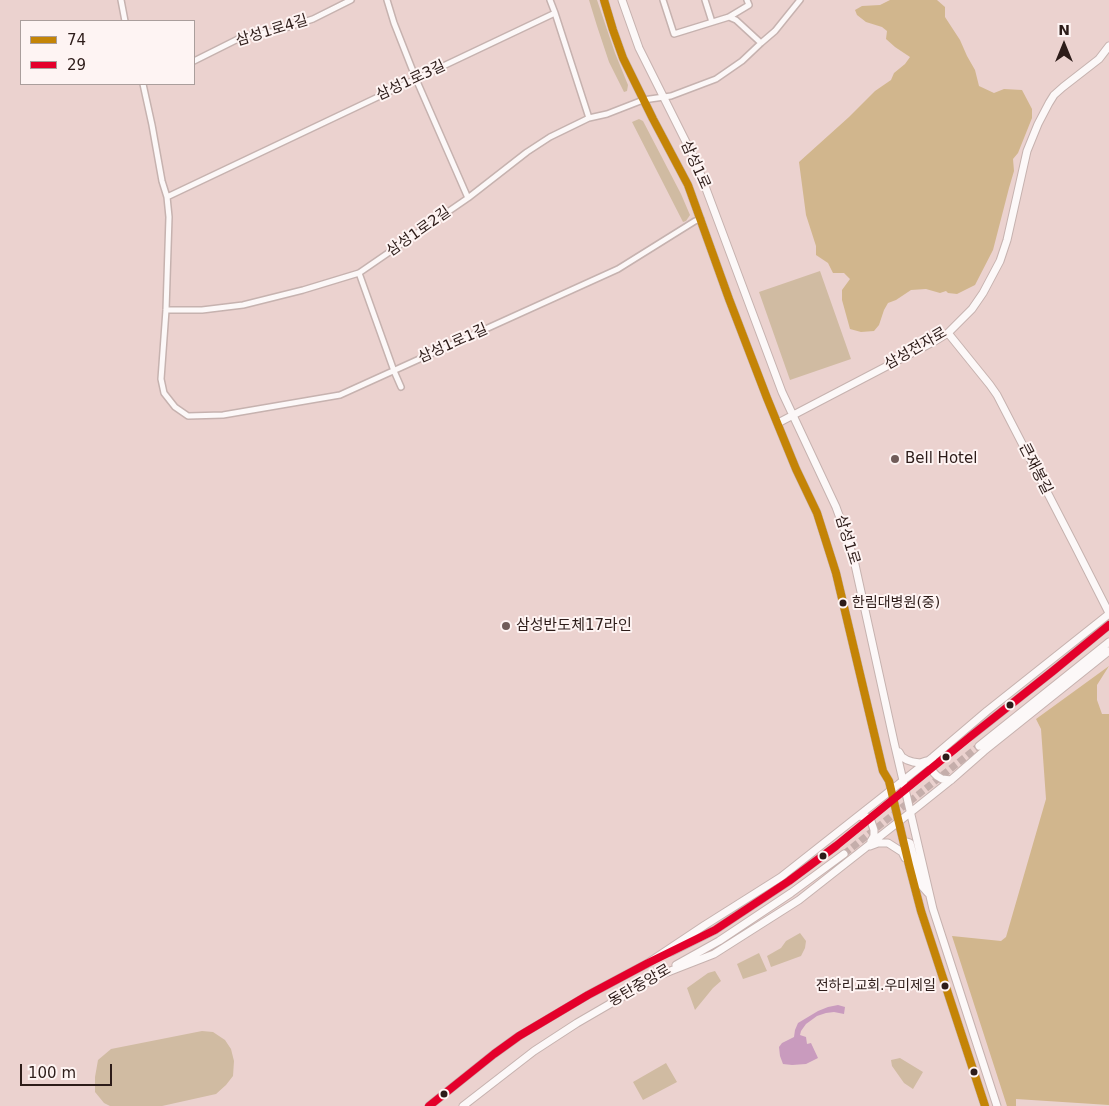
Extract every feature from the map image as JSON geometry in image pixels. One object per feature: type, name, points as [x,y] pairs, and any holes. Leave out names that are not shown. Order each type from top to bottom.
[{"type":"street","points":[[121,0],[125,20]]},
{"type":"street","name":"삼성1로4길","points":[[195,60],[242,37],[276,30],[313,19],[351,0]]},
{"type":"street","points":[[387,0],[416,79],[468,198]]},
{"type":"street","points":[[550,0],[589,118]]},
{"type":"street","name":"삼성1로","points":[[604,0],[623,58],[647,99],[688,186],[729,299],[796,469],[816,513],[833,564],[883,771],[889,780],[892,790],[921,910],[985,1106]]},
{"type":"street","name":"삼성1로","points":[[622,0],[633,34],[649,71],[696,162],[782,392],[836,507],[849,542],[930,896],[997,1106]]},
{"type":"street","points":[[663,0],[674,34],[729,17],[749,5],[748,0]]},
{"type":"street","points":[[706,0],[712,22]]},
{"type":"street","name":"삼성1로2길","points":[[166,310],[202,310],[243,305],[359,273],[468,198],[527,152],[550,137],[589,118],[607,114],[647,99],[664,98],[716,79],[742,62],[775,31],[800,0]]},
{"type":"street","name":"삼성1로3길","points":[[167,197],[555,13]]},
{"type":"street","points":[[729,17],[736,20],[761,43]]},
{"type":"street","name":"삼성전자로","points":[[778,423],[926,346],[948,333],[972,309],[1000,261],[1007,240],[1027,151],[1042,115],[1049,103],[1063,87],[1099,59],[1109,46]]},
{"type":"street","points":[[143,85],[162,181],[167,197],[169,217],[166,310]]},
{"type":"street","name":"삼성1로1길","points":[[166,310],[161,379],[164,393],[175,408],[188,416],[223,415],[340,395],[618,269],[700,219]]},
{"type":"street","points":[[359,273],[401,387]]},
{"type":"street","name":"큰재봉길","points":[[948,333],[997,395],[1109,613]]},
{"type":"street","points":[[648,963],[704,925],[781,877],[904,781],[987,711],[1109,613]]},
{"type":"street","points":[[971,736],[1109,625]]},
{"type":"street","points":[[979,746],[1109,642]]},
{"type":"street","points":[[655,977],[714,954],[799,900],[951,780],[984,751],[1109,651]]},
{"type":"street","points":[[894,742],[902,757],[907,760],[920,763],[933,757]]},
{"type":"street","points":[[933,757],[931,764],[934,773],[937,776],[951,780]]},
{"type":"street","points":[[859,816],[867,817],[873,825],[874,836],[867,846]]},
{"type":"street","points":[[905,846],[907,842],[910,842],[921,885],[930,896]]},
{"type":"street","points":[[867,846],[878,843],[888,844],[902,852],[909,865]]},
{"type":"street","points":[[648,963],[715,930],[789,881],[836,846]]},
{"type":"street","name":"동탄중앙로","points":[[464,1106],[534,1051],[584,1018],[719,940],[791,893],[844,854]]},
{"type":"street","name":"동탄중앙로","points":[[429,1106],[519,1036],[588,994],[648,963]]},
{"type":"shaded area","points":[[589,0],[597,0],[628,85],[627,91],[624,92],[609,62]]},
{"type":"shaded area","points":[[890,0],[937,0],[945,7],[945,17],[960,40],[975,70],[979,86],[994,93],[1004,89],[1022,90],[1032,109],[1032,118],[1018,153],[1013,159],[1014,171],[993,250],[975,285],[957,294],[946,291],[940,293],[926,289],[911,290],[888,303],[879,325],[874,331],[861,332],[850,329],[842,300],[842,290],[850,279],[844,273],[833,273],[828,263],[816,255],[816,246],[806,215],[799,162],[875,91],[891,80],[894,73],[910,57],[886,39],[887,31],[882,27],[866,22],[857,15],[855,10],[862,6],[880,5]]},
{"type":"shaded area","points":[[639,119],[643,121],[681,194],[690,215],[686,221],[683,222],[632,122]]},
{"type":"shaded area","points":[[820,271],[851,359],[790,380],[759,292]]},
{"type":"shaded area","points":[[1109,666],[1097,685],[1097,700],[1102,714],[1109,714],[1109,1105],[1016,1099],[1016,1106],[1007,1106],[952,936],[1001,941],[1006,937],[1046,799],[1041,729],[1036,719]]},
{"type":"shaded area","points":[[800,933],[806,941],[801,956],[771,967],[767,956]]},
{"type":"shaded area","points":[[759,953],[767,971],[743,979],[737,964]]},
{"type":"shaded area","points":[[715,971],[721,981],[695,1010],[687,988],[708,973]]},
{"type":"shaded area","points":[[838,1005],[845,1007],[844,1014],[834,1012],[817,1016],[806,1024],[801,1031],[800,1035],[806,1037],[807,1044],[811,1043],[818,1058],[806,1064],[783,1064],[779,1047],[782,1043],[794,1037],[798,1023],[818,1011]]},
{"type":"shaded area","points":[[202,1031],[213,1032],[225,1040],[231,1049],[234,1061],[233,1076],[216,1094],[162,1106],[110,1106],[104,1103],[95,1092],[98,1060],[111,1049]]},
{"type":"shaded area","points":[[900,1058],[923,1072],[913,1089],[904,1083],[892,1066],[891,1060]]},
{"type":"shaded area","points":[[666,1063],[677,1082],[643,1100],[633,1082]]},
{"type":"tunnel","points":[[836,846],[971,736]]},
{"type":"tunnel","points":[[844,854],[979,746]]},
{"type":"transit line","name":"74","points":[[604,0],[623,58],[688,185],[767,398],[796,469],[817,513],[836,573],[883,771],[889,781],[921,911],[985,1106]]},
{"type":"transit line","name":"29","points":[[429,1106],[519,1036],[588,995],[715,930],[789,881],[836,846],[1109,625]]},
{"type":"place","name":"Bell Hotel","points":[[895,459]]},
{"type":"place","name":"한림대병원(중)","points":[[843,603]]},
{"type":"place","name":"삼성반도체17라인","points":[[506,626]]},
{"type":"place","name":"전하리교회.우미제일","points":[[945,986]]}]
